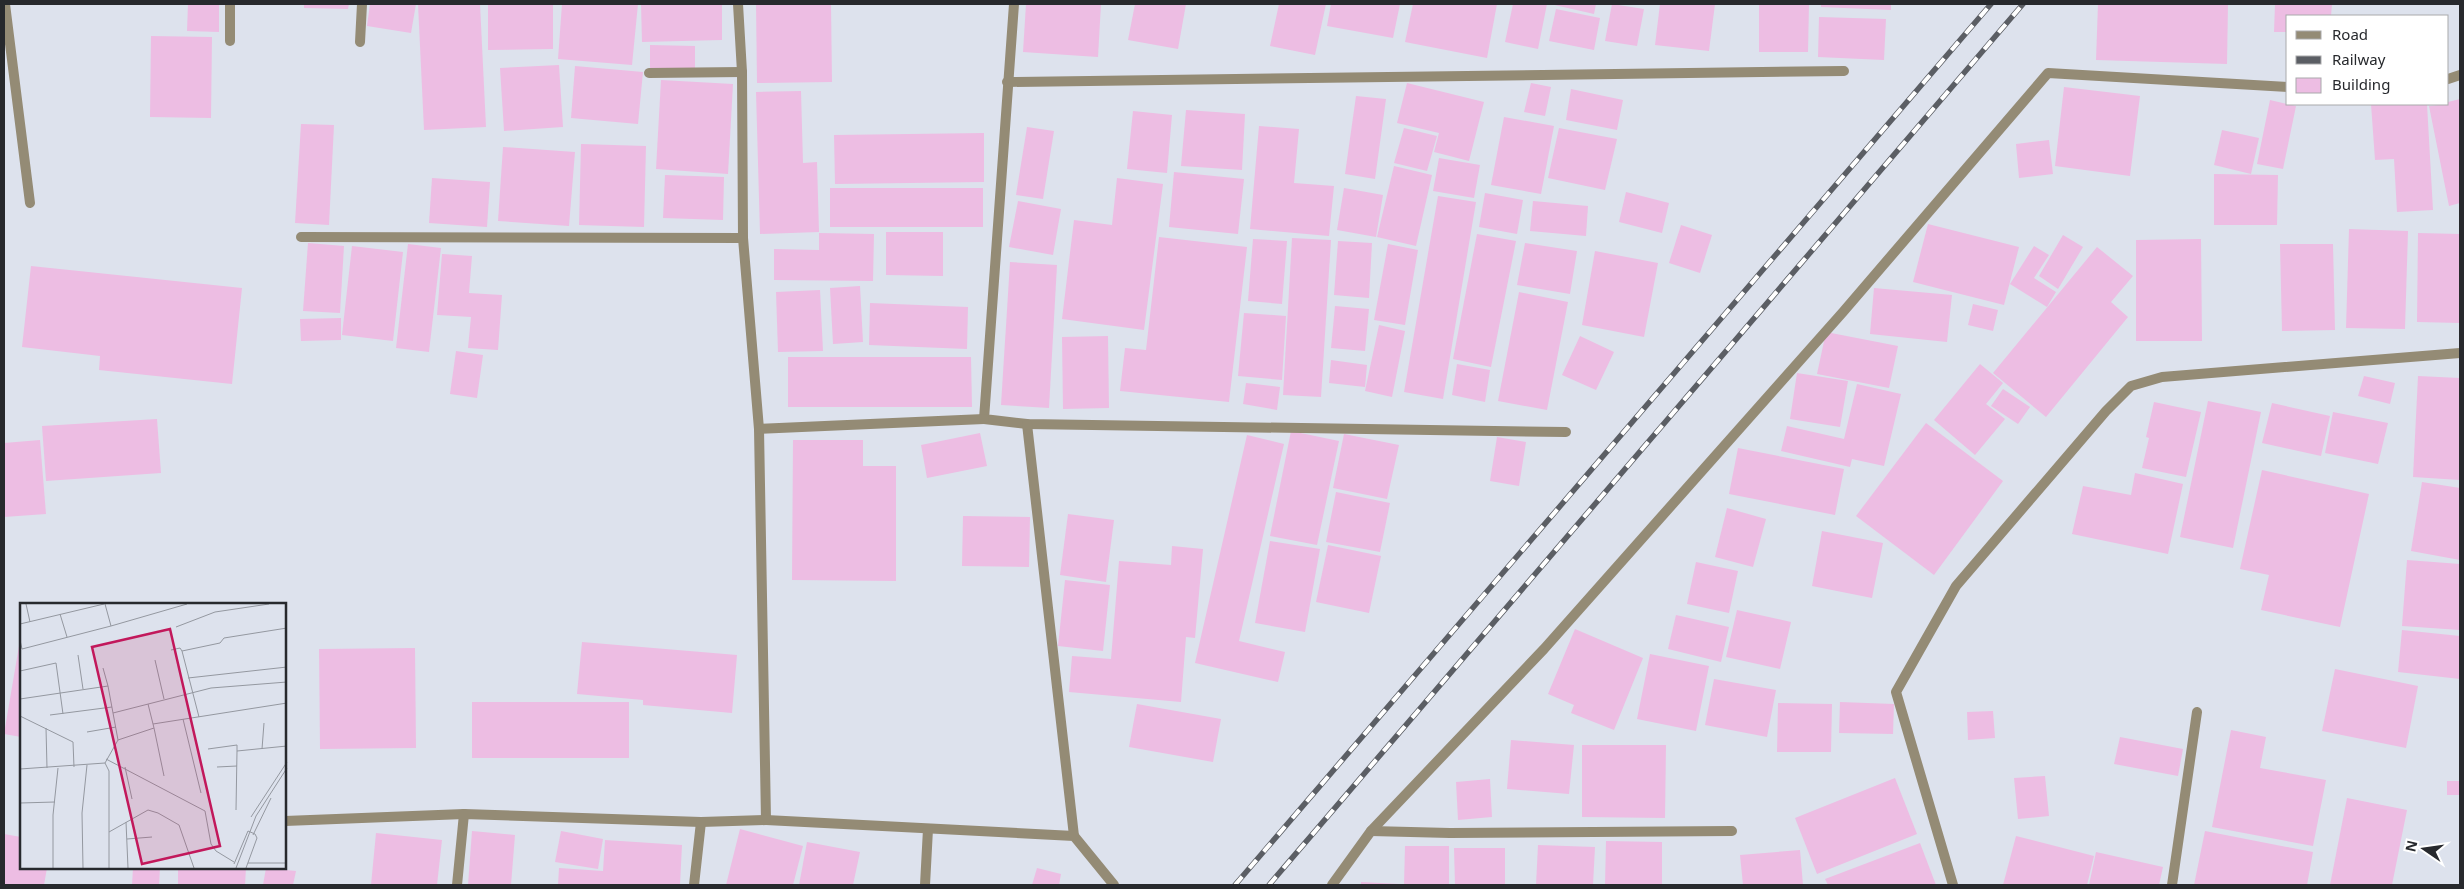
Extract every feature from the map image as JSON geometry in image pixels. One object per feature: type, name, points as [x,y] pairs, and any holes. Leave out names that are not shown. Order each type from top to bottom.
[{"type":"street","points":[[5,4],[30,203]]},
{"type":"street","points":[[230,4],[230,41]]},
{"type":"street","points":[[360,42],[362,4]]},
{"type":"street","points":[[738,4],[742,72],[743,238],[759,429],[766,820]]},
{"type":"street","points":[[984,419],[1014,4]]},
{"type":"street","points":[[1007,82],[1844,71]]},
{"type":"street","points":[[649,73],[742,72]]},
{"type":"street","points":[[1332,885],[1371,831],[1544,649],[1836,319],[2048,73],[2286,87]]},
{"type":"street","points":[[301,237],[743,238]]},
{"type":"street","points":[[1953,885],[1896,692],[1956,586],[2106,411],[2131,386],[2162,377],[2460,353]]},
{"type":"street","points":[[759,429],[984,419],[1027,424],[1566,432]]},
{"type":"street","points":[[1027,424],[1074,836],[1114,885]]},
{"type":"street","points":[[2172,885],[2197,712]]},
{"type":"street","points":[[286,821],[464,814],[701,822],[766,820],[1074,836]]},
{"type":"street","points":[[457,885],[464,814]]},
{"type":"street","points":[[694,885],[701,822]]},
{"type":"street","points":[[925,885],[928,829]]},
{"type":"street","points":[[1371,831],[1450,833],[1732,831]]},
{"type":"building","points":[[188,4],[219,4],[219,32],[187,31]]},
{"type":"building","points":[[304,4],[349,4],[348,9],[304,8]]},
{"type":"building","points":[[370,4],[416,4],[411,33],[367,26]]},
{"type":"building","points":[[418,4],[480,4],[486,127],[424,130]]},
{"type":"building","points":[[488,4],[553,4],[553,49],[488,50]]},
{"type":"building","points":[[562,4],[638,4],[632,65],[558,59]]},
{"type":"building","points":[[641,4],[722,4],[722,40],[642,42]]},
{"type":"building","points":[[756,4],[831,4],[832,82],[757,83]]},
{"type":"building","points":[[1026,4],[1101,4],[1098,57],[1023,52]]},
{"type":"building","points":[[1135,4],[1186,4],[1178,49],[1128,40]]},
{"type":"building","points":[[1279,4],[1326,4],[1315,55],[1270,46]]},
{"type":"building","points":[[1331,4],[1400,4],[1393,38],[1327,26]]},
{"type":"building","points":[[1413,4],[1497,4],[1487,58],[1405,42]]},
{"type":"building","points":[[1513,4],[1547,4],[1538,49],[1505,42]]},
{"type":"building","points":[[1550,4],[1596,4],[1594,14]]},
{"type":"building","points":[[1612,4],[1644,9],[1637,46],[1605,41]]},
{"type":"building","points":[[1660,4],[1715,4],[1709,51],[1655,45]]},
{"type":"building","points":[[1759,4],[1809,4],[1808,52],[1759,52]]},
{"type":"building","points":[[1821,4],[1891,4],[1891,10],[1821,7]]},
{"type":"building","points":[[2098,4],[2228,4],[2227,64],[2096,60]]},
{"type":"building","points":[[2275,4],[2332,4],[2331,15],[2286,15],[2286,32],[2274,32]]},
{"type":"building","points":[[1556,9],[1600,18],[1594,50],[1549,41]]},
{"type":"building","points":[[1819,17],[1886,19],[1884,60],[1818,57]]},
{"type":"building","points":[[151,36],[212,37],[211,118],[150,117]]},
{"type":"building","points":[[650,45],[695,46],[695,70],[650,70]]},
{"type":"building","points":[[559,65],[563,127],[504,131],[500,68]]},
{"type":"building","points":[[575,66],[643,72],[638,124],[571,118]]},
{"type":"building","points":[[661,80],[733,84],[728,174],[656,169]]},
{"type":"building","points":[[1407,83],[1484,102],[1469,161],[1434,152],[1439,133],[1397,123]]},
{"type":"building","points":[[1531,83],[1551,87],[1545,116],[1524,112]]},
{"type":"building","points":[[2064,87],[2140,96],[2130,176],[2055,166]]},
{"type":"building","points":[[1571,89],[1623,100],[1617,130],[1566,120]]},
{"type":"building","points":[[801,91],[803,163],[817,162],[819,232],[760,234],[756,92]]},
{"type":"building","points":[[1356,96],[1386,99],[1375,179],[1345,174]]},
{"type":"building","points":[[2460,99],[2460,203],[2449,206],[2429,106],[2449,105],[2449,102]]},
{"type":"building","points":[[2270,100],[2296,106],[2283,169],[2257,164]]},
{"type":"building","points":[[2371,105],[2427,105],[2433,210],[2397,212],[2394,159],[2375,160]]},
{"type":"building","points":[[1186,110],[1245,114],[1242,170],[1181,166]]},
{"type":"building","points":[[1133,111],[1172,115],[1167,173],[1127,169]]},
{"type":"building","points":[[1504,117],[1554,126],[1541,194],[1491,185]]},
{"type":"building","points":[[301,124],[334,125],[329,225],[295,223]]},
{"type":"building","points":[[1259,126],[1299,129],[1294,183],[1334,186],[1329,236],[1250,229]]},
{"type":"building","points":[[1027,127],[1054,131],[1043,199],[1016,195]]},
{"type":"building","points":[[1404,128],[1437,136],[1427,171],[1394,163]]},
{"type":"building","points":[[1559,128],[1617,139],[1605,190],[1548,178]]},
{"type":"building","points":[[2222,130],[2259,138],[2251,174],[2214,165]]},
{"type":"building","points":[[984,133],[984,182],[835,184],[834,135]]},
{"type":"building","points":[[2049,140],[2053,174],[2019,178],[2016,144]]},
{"type":"building","points":[[581,144],[646,146],[644,227],[579,225]]},
{"type":"building","points":[[503,147],[575,152],[569,226],[498,221]]},
{"type":"building","points":[[1439,158],[1480,165],[1474,198],[1433,191]]},
{"type":"building","points":[[1394,166],[1432,175],[1416,246],[1377,237]]},
{"type":"building","points":[[1174,172],[1244,179],[1238,234],[1169,227]]},
{"type":"building","points":[[2214,174],[2278,175],[2277,225],[2214,225]]},
{"type":"building","points":[[665,175],[724,177],[723,220],[663,218]]},
{"type":"building","points":[[432,178],[490,182],[487,227],[429,223]]},
{"type":"building","points":[[1117,178],[1163,184],[1144,330],[1062,319],[1074,220],[1112,225]]},
{"type":"building","points":[[830,188],[983,188],[983,227],[830,227]]},
{"type":"building","points":[[1344,188],[1383,195],[1376,237],[1337,230]]},
{"type":"building","points":[[1626,192],[1669,203],[1662,233],[1619,222]]},
{"type":"building","points":[[1485,193],[1523,200],[1517,234],[1479,227]]},
{"type":"building","points":[[1438,196],[1476,202],[1443,399],[1404,392]]},
{"type":"building","points":[[1018,201],[1061,209],[1053,255],[1009,247]]},
{"type":"building","points":[[1533,201],[1588,206],[1586,236],[1530,231]]},
{"type":"building","points":[[1928,224],[2019,247],[2004,305],[1913,282]]},
{"type":"building","points":[[1681,225],[1712,235],[1700,273],[1669,263]]},
{"type":"building","points":[[2349,229],[2408,231],[2405,329],[2346,328]]},
{"type":"building","points":[[886,232],[943,232],[943,276],[886,275]]},
{"type":"building","points":[[819,233],[874,234],[873,281],[774,280],[774,249],[819,250]]},
{"type":"building","points":[[2418,233],[2460,234],[2460,323],[2417,322]]},
{"type":"building","points":[[1477,234],[1516,241],[1491,367],[1453,359]]},
{"type":"building","points":[[2063,235],[2083,247],[2058,289],[2039,276]]},
{"type":"building","points":[[1159,237],[1247,247],[1229,402],[1120,391],[1125,348],[1146,350]]},
{"type":"building","points":[[1292,238],[1331,240],[1321,397],[1283,395]]},
{"type":"building","points":[[1253,239],[1287,241],[1282,304],[1248,301]]},
{"type":"building","points":[[2201,239],[2202,341],[2136,341],[2136,240]]},
{"type":"building","points":[[1338,241],[1372,243],[1369,298],[1334,295]]},
{"type":"building","points":[[308,243],[344,246],[340,313],[303,311]]},
{"type":"building","points":[[1525,243],[1577,251],[1570,294],[1517,285]]},
{"type":"building","points":[[408,244],[441,248],[429,352],[396,348]]},
{"type":"building","points":[[1388,244],[1418,250],[1405,325],[1374,320]]},
{"type":"building","points":[[2280,244],[2333,244],[2335,330],[2282,331]]},
{"type":"building","points":[[352,246],[403,252],[393,341],[342,335]]},
{"type":"building","points":[[2034,246],[2049,255],[2034,278],[2056,292],[2047,307],[2010,284]]},
{"type":"building","points":[[2097,247],[2133,276],[2111,302],[2128,317],[2046,417],[1993,373]]},
{"type":"building","points":[[1595,251],[1658,263],[1644,337],[1582,325]]},
{"type":"building","points":[[442,254],[472,256],[469,293],[502,295],[498,350],[468,348],[471,317],[437,315]]},
{"type":"building","points":[[1010,262],[1057,265],[1049,408],[1001,405]]},
{"type":"building","points":[[31,266],[242,288],[232,384],[99,370],[100,356],[22,347]]},
{"type":"building","points":[[860,286],[863,342],[833,344],[830,288]]},
{"type":"building","points":[[1874,288],[1952,295],[1947,342],[1870,334]]},
{"type":"building","points":[[820,290],[823,351],[778,352],[776,292]]},
{"type":"building","points":[[1519,292],[1568,302],[1547,410],[1498,401]]},
{"type":"building","points":[[870,303],[968,307],[967,349],[869,345]]},
{"type":"building","points":[[1973,304],[1998,310],[1993,331],[1968,325]]},
{"type":"building","points":[[1335,306],[1369,309],[1365,351],[1331,348]]},
{"type":"building","points":[[1244,313],[1286,316],[1282,380],[1238,376]]},
{"type":"building","points":[[341,318],[341,340],[301,341],[300,319]]},
{"type":"building","points":[[1379,325],[1405,331],[1392,397],[1365,391]]},
{"type":"building","points":[[1826,332],[1898,346],[1889,388],[1817,374]]},
{"type":"building","points":[[1108,336],[1109,408],[1063,409],[1062,337]]},
{"type":"building","points":[[1580,336],[1614,352],[1596,390],[1562,375]]},
{"type":"building","points":[[456,351],[483,355],[477,398],[450,394]]},
{"type":"building","points":[[788,357],[971,357],[972,407],[788,407]]},
{"type":"building","points":[[1331,360],[1367,365],[1365,387],[1329,383]]},
{"type":"building","points":[[1457,364],[1490,370],[1485,402],[1452,395]]},
{"type":"building","points":[[1980,364],[2003,383],[1986,404],[2005,419],[1975,455],[1934,420]]},
{"type":"building","points":[[1797,373],[1848,381],[1840,427],[1790,419]]},
{"type":"building","points":[[2364,376],[2395,383],[2390,404],[2358,396]]},
{"type":"building","points":[[2418,376],[2460,378],[2460,480],[2413,477]]},
{"type":"building","points":[[1246,383],[1280,387],[1277,410],[1243,404]]},
{"type":"building","points":[[1857,384],[1901,394],[1884,466],[1852,459],[1850,467],[1781,451],[1787,426],[1844,439]]},
{"type":"building","points":[[2003,389],[2030,407],[2018,424],[1991,406]]},
{"type":"building","points":[[2208,401],[2261,412],[2233,548],[2180,537]]},
{"type":"building","points":[[2154,402],[2201,412],[2186,477],[2142,468],[2149,438],[2146,437]]},
{"type":"building","points":[[2272,403],[2330,416],[2321,456],[2262,443]]},
{"type":"building","points":[[2333,412],[2388,423],[2378,464],[2325,453]]},
{"type":"building","points":[[157,419],[161,473],[46,481],[42,426]]},
{"type":"building","points":[[1926,423],[2003,481],[1934,575],[1856,516]]},
{"type":"building","points":[[1291,431],[1339,441],[1317,545],[1270,536]]},
{"type":"building","points":[[980,433],[987,466],[927,478],[921,445]]},
{"type":"building","points":[[1344,434],[1399,445],[1387,499],[1333,488]]},
{"type":"building","points":[[1247,435],[1284,444],[1239,641],[1285,652],[1278,682],[1195,663]]},
{"type":"building","points":[[1497,437],[1526,442],[1519,486],[1490,481]]},
{"type":"building","points":[[40,440],[46,514],[4,517],[4,443]]},
{"type":"building","points":[[793,440],[863,440],[863,466],[896,466],[896,581],[792,580]]},
{"type":"building","points":[[1738,448],[1844,469],[1835,515],[1729,494]]},
{"type":"building","points":[[2262,470],[2369,494],[2340,627],[2261,610],[2269,575],[2240,569]]},
{"type":"building","points":[[2135,473],[2183,484],[2168,554],[2072,534],[2083,486],[2131,495]]},
{"type":"building","points":[[2422,482],[2460,488],[2460,560],[2411,551]]},
{"type":"building","points":[[1336,492],[1390,503],[1380,552],[1326,542]]},
{"type":"building","points":[[1727,508],[1766,519],[1753,567],[1715,557]]},
{"type":"building","points":[[1068,514],[1114,520],[1106,582],[1060,575]]},
{"type":"building","points":[[963,516],[1030,517],[1029,567],[962,566]]},
{"type":"building","points":[[1822,531],[1883,543],[1872,598],[1812,586]]},
{"type":"building","points":[[1270,541],[1320,549],[1305,632],[1255,623]]},
{"type":"building","points":[[1328,545],[1381,556],[1369,613],[1316,602]]},
{"type":"building","points":[[1172,546],[1203,549],[1195,638],[1186,637],[1181,702],[1069,692],[1072,656],[1111,659],[1119,561],[1171,565]]},
{"type":"building","points":[[2407,560],[2460,564],[2460,630],[2402,626]]},
{"type":"building","points":[[1696,562],[1738,571],[1729,613],[1687,604]]},
{"type":"building","points":[[1065,580],[1110,585],[1103,651],[1058,646]]},
{"type":"building","points":[[1737,610],[1791,622],[1780,669],[1726,657]]},
{"type":"building","points":[[1676,615],[1729,627],[1721,662],[1668,649]]},
{"type":"building","points":[[1575,629],[1643,658],[1614,730],[1571,713],[1574,705],[1548,694]]},
{"type":"building","points":[[2402,630],[2460,636],[2460,679],[2398,672]]},
{"type":"building","points":[[20,640],[20,737],[4,734]]},
{"type":"building","points":[[582,642],[737,655],[732,713],[643,705],[643,700],[577,694]]},
{"type":"building","points":[[415,648],[416,748],[320,749],[319,649]]},
{"type":"building","points":[[1650,654],[1709,666],[1696,731],[1637,719]]},
{"type":"building","points":[[2335,669],[2418,686],[2406,748],[2322,731]]},
{"type":"building","points":[[1714,679],[1776,690],[1767,737],[1705,725]]},
{"type":"building","points":[[472,702],[629,702],[629,758],[472,758]]},
{"type":"building","points":[[1840,702],[1894,704],[1893,734],[1839,733]]},
{"type":"building","points":[[1778,703],[1832,704],[1831,752],[1777,752]]},
{"type":"building","points":[[1137,704],[1221,719],[1213,762],[1129,747]]},
{"type":"building","points":[[1993,711],[1995,738],[1968,740],[1967,712]]},
{"type":"building","points":[[2231,730],[2266,737],[2260,768],[2326,780],[2313,846],[2212,827]]},
{"type":"building","points":[[2120,737],[2183,749],[2178,776],[2114,764]]},
{"type":"building","points":[[1511,740],[1574,745],[1569,794],[1507,789]]},
{"type":"building","points":[[1582,745],[1666,745],[1665,818],[1582,817]]},
{"type":"building","points":[[2045,776],[2049,816],[2018,819],[2014,778]]},
{"type":"building","points":[[1895,778],[1917,834],[1817,874],[1795,818]]},
{"type":"building","points":[[1490,779],[1492,817],[1458,820],[1456,782]]},
{"type":"building","points":[[2447,781],[2460,781],[2460,795],[2447,795]]},
{"type":"building","points":[[2347,798],[2407,810],[2392,885],[2330,885]]},
{"type":"building","points":[[740,829],[803,846],[793,885],[726,885]]},
{"type":"building","points":[[472,831],[515,835],[511,885],[468,885]]},
{"type":"building","points":[[561,831],[603,839],[598,869],[555,862]]},
{"type":"building","points":[[2205,831],[2313,852],[2307,885],[2194,885]]},
{"type":"building","points":[[376,833],[442,840],[437,885],[371,885]]},
{"type":"building","points":[[4,834],[20,837],[20,869],[47,869],[44,885],[4,885]]},
{"type":"building","points":[[2016,836],[2094,856],[2087,885],[2003,885]]},
{"type":"building","points":[[605,840],[682,845],[680,885],[558,885],[559,868],[603,871]]},
{"type":"building","points":[[1606,841],[1662,842],[1662,885],[1605,885]]},
{"type":"building","points":[[807,842],[860,852],[853,885],[799,885]]},
{"type":"building","points":[[1920,843],[1936,885],[1828,885],[1825,879]]},
{"type":"building","points":[[1538,845],[1595,847],[1593,885],[1536,885]]},
{"type":"building","points":[[1405,846],[1449,846],[1449,885],[1404,885]]},
{"type":"building","points":[[1454,848],[1505,848],[1505,885],[1455,885]]},
{"type":"building","points":[[1800,850],[1803,885],[1743,885],[1740,855]]},
{"type":"building","points":[[2096,852],[2163,867],[2159,885],[2089,885]]},
{"type":"building","points":[[1037,868],[1061,874],[1059,885],[1032,885]]},
{"type":"building","points":[[133,869],[160,869],[159,885],[132,885]]},
{"type":"building","points":[[178,869],[246,869],[245,885],[178,885]]},
{"type":"building","points":[[266,869],[296,871],[293,885],[263,885]]},
{"type":"building","points":[[1361,882],[1400,884],[1400,885],[1361,885]]},
{"type":"railway","points":[[1235,885],[1991,4]]},
{"type":"railway","points":[[1269,885],[2023,4]]}]
